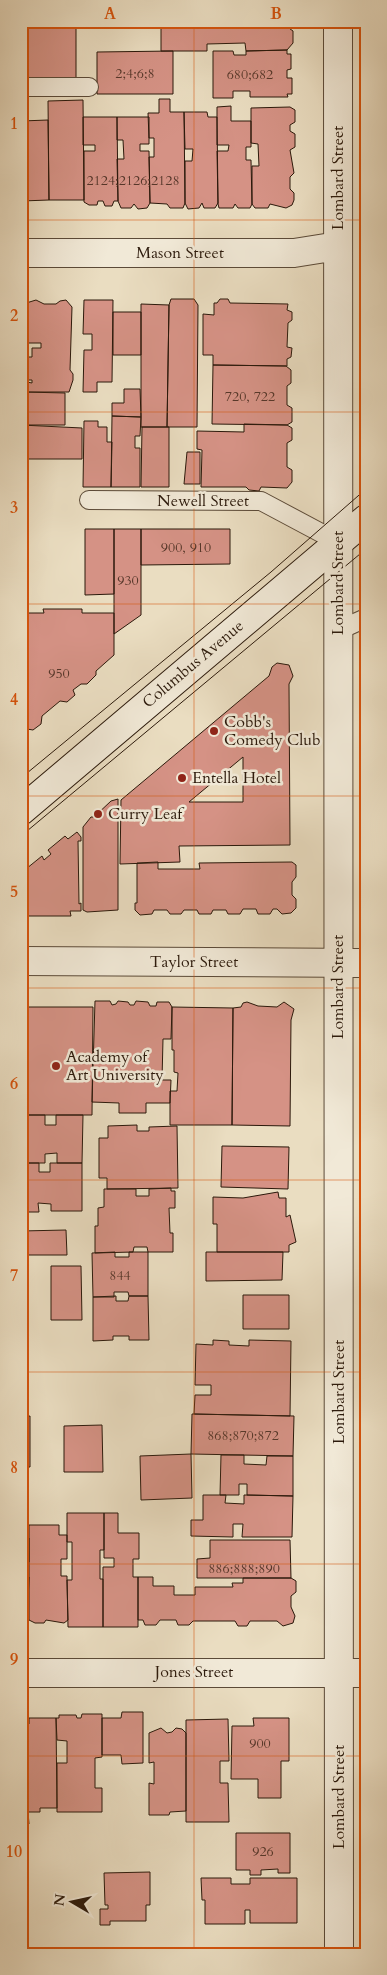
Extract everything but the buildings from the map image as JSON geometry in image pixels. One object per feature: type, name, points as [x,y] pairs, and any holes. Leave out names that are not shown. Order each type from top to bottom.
[{"type":"street","name":"Lombard Street","points":[[338,21],[339,1954]]},
{"type":"street","name":"Mason Street","points":[[21,253],[294,253],[338,246]]},
{"type":"street","name":"Columbus Avenue","points":[[21,810],[366,519]]},
{"type":"street","name":"Taylor Street","points":[[21,961],[366,963]]},
{"type":"street","name":"Jones Street","points":[[21,1673],[366,1673]]},
{"type":"lane","points":[[21,86],[89,87]]},
{"type":"lane","name":"Newell Street","points":[[89,500],[260,501],[338,542]]},
{"type":"lane","points":[[338,630],[366,618]]},
{"type":"tram line","points":[[21,778],[271,572],[366,489]]},
{"type":"tram line","points":[[21,836],[366,549]]},
{"type":"place","name":"Cobb's Comedy Club","points":[[214,731]]},
{"type":"place","name":"Entella Hotel","points":[[182,778]]},
{"type":"place","name":"Curry Leaf","points":[[98,814]]},
{"type":"place","name":"Academy of Art University","points":[[56,1066]]}]
